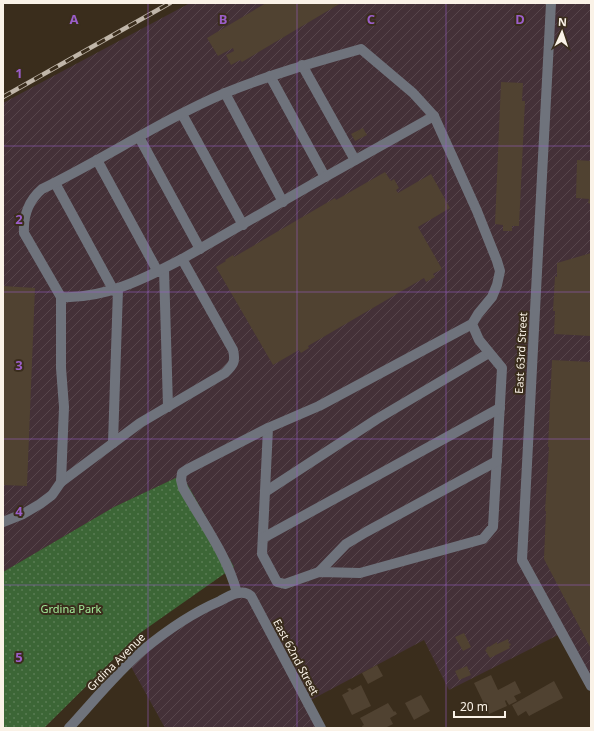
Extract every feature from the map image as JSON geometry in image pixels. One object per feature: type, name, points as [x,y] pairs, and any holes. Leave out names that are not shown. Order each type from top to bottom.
[{"type":"street","name":"East 63rd Street","points":[[551,3],[522,560],[591,686]]},
{"type":"street","points":[[61,482],[64,407],[61,368],[61,297],[24,233],[23,224],[34,195],[42,189],[182,114],[225,93],[302,65],[361,50],[413,93],[434,116],[477,211],[497,261],[500,271],[498,285],[492,297],[472,324],[319,406],[268,428],[182,473],[182,488],[219,550],[233,578],[237,593]]},
{"type":"street","points":[[302,65],[355,160]]},
{"type":"street","points":[[270,76],[325,177]]},
{"type":"street","points":[[225,93],[283,202]]},
{"type":"street","points":[[182,114],[243,225]]},
{"type":"street","points":[[61,297],[76,298],[116,290],[161,270],[434,116]]},
{"type":"street","points":[[139,137],[200,249]]},
{"type":"street","points":[[97,160],[161,270],[168,407]]},
{"type":"street","points":[[55,183],[116,290],[113,443]]},
{"type":"street","points":[[3,522],[23,514],[46,500],[52,495],[61,482],[140,423],[225,373],[232,367],[235,358],[233,350],[182,259]]},
{"type":"street","points":[[268,428],[262,554],[277,582],[285,584],[319,572],[360,573],[483,539],[493,527],[502,368],[477,336],[472,324]]},
{"type":"street","points":[[265,492],[377,419],[490,353]]},
{"type":"street","points":[[263,538],[500,408]]},
{"type":"street","points":[[319,572],[346,544],[497,461]]},
{"type":"street","name":"East 62nd Street","points":[[237,593],[247,593],[251,596],[321,728]]},
{"type":"street","name":"Grdina Avenue","points":[[69,728],[129,663],[147,647],[186,619],[216,602],[237,593]]},
{"type":"shaded area","points":[[190,3],[591,3],[591,686],[562,633],[449,690],[424,640],[307,702],[321,728],[165,728],[129,663],[142,651],[237,593],[182,475],[114,507],[3,572],[3,103]]},
{"type":"green space","name":"Grdina Park","points":[[182,475],[234,567],[140,633],[44,728],[3,728],[3,572],[114,507]]},
{"type":"building","points":[[266,3],[341,3],[242,62],[240,60],[231,65],[226,55],[234,51],[233,48],[218,56],[207,38]]},
{"type":"building","points":[[501,82],[523,83],[522,101],[525,101],[519,226],[512,226],[512,231],[503,231],[503,225],[495,224]]},
{"type":"building","points":[[363,128],[367,135],[355,141],[351,134]]},
{"type":"building","points":[[577,160],[591,161],[591,204],[588,203],[589,199],[576,198]]},
{"type":"building","points":[[385,172],[391,181],[394,179],[399,188],[396,190],[398,193],[431,174],[450,208],[418,227],[442,269],[433,274],[435,277],[426,282],[424,278],[308,346],[309,348],[301,353],[299,350],[273,365],[216,267],[233,255],[234,257],[335,198],[336,200]]},
{"type":"building","points":[[591,253],[591,336],[554,334],[555,311],[553,311],[557,263]]},
{"type":"building","points":[[3,286],[35,288],[27,486],[3,485]]},
{"type":"building","points":[[552,360],[591,362],[591,649],[544,559]]},
{"type":"building","points":[[464,633],[471,647],[463,651],[455,637]]},
{"type":"building","points":[[508,639],[509,644],[510,643],[511,645],[509,646],[510,648],[490,658],[485,650],[487,649],[486,648],[497,642],[497,644]]},
{"type":"building","points":[[377,665],[383,676],[368,684],[362,673]]},
{"type":"building","points":[[467,666],[471,675],[459,680],[455,671]]},
{"type":"building","points":[[491,675],[498,690],[515,681],[521,693],[514,696],[517,701],[509,705],[506,700],[507,706],[489,714],[474,683]]},
{"type":"building","points":[[554,681],[563,698],[529,716],[526,711],[518,716],[512,705]]},
{"type":"building","points":[[361,685],[371,706],[352,715],[342,695],[349,691],[347,689],[350,688],[352,690]]},
{"type":"building","points":[[421,695],[430,711],[414,720],[405,703]]},
{"type":"building","points":[[388,703],[397,714],[390,718],[393,724],[385,728],[363,728],[362,726],[364,725],[360,718]]},
{"type":"railway","points":[[3,97],[170,3]]}]
